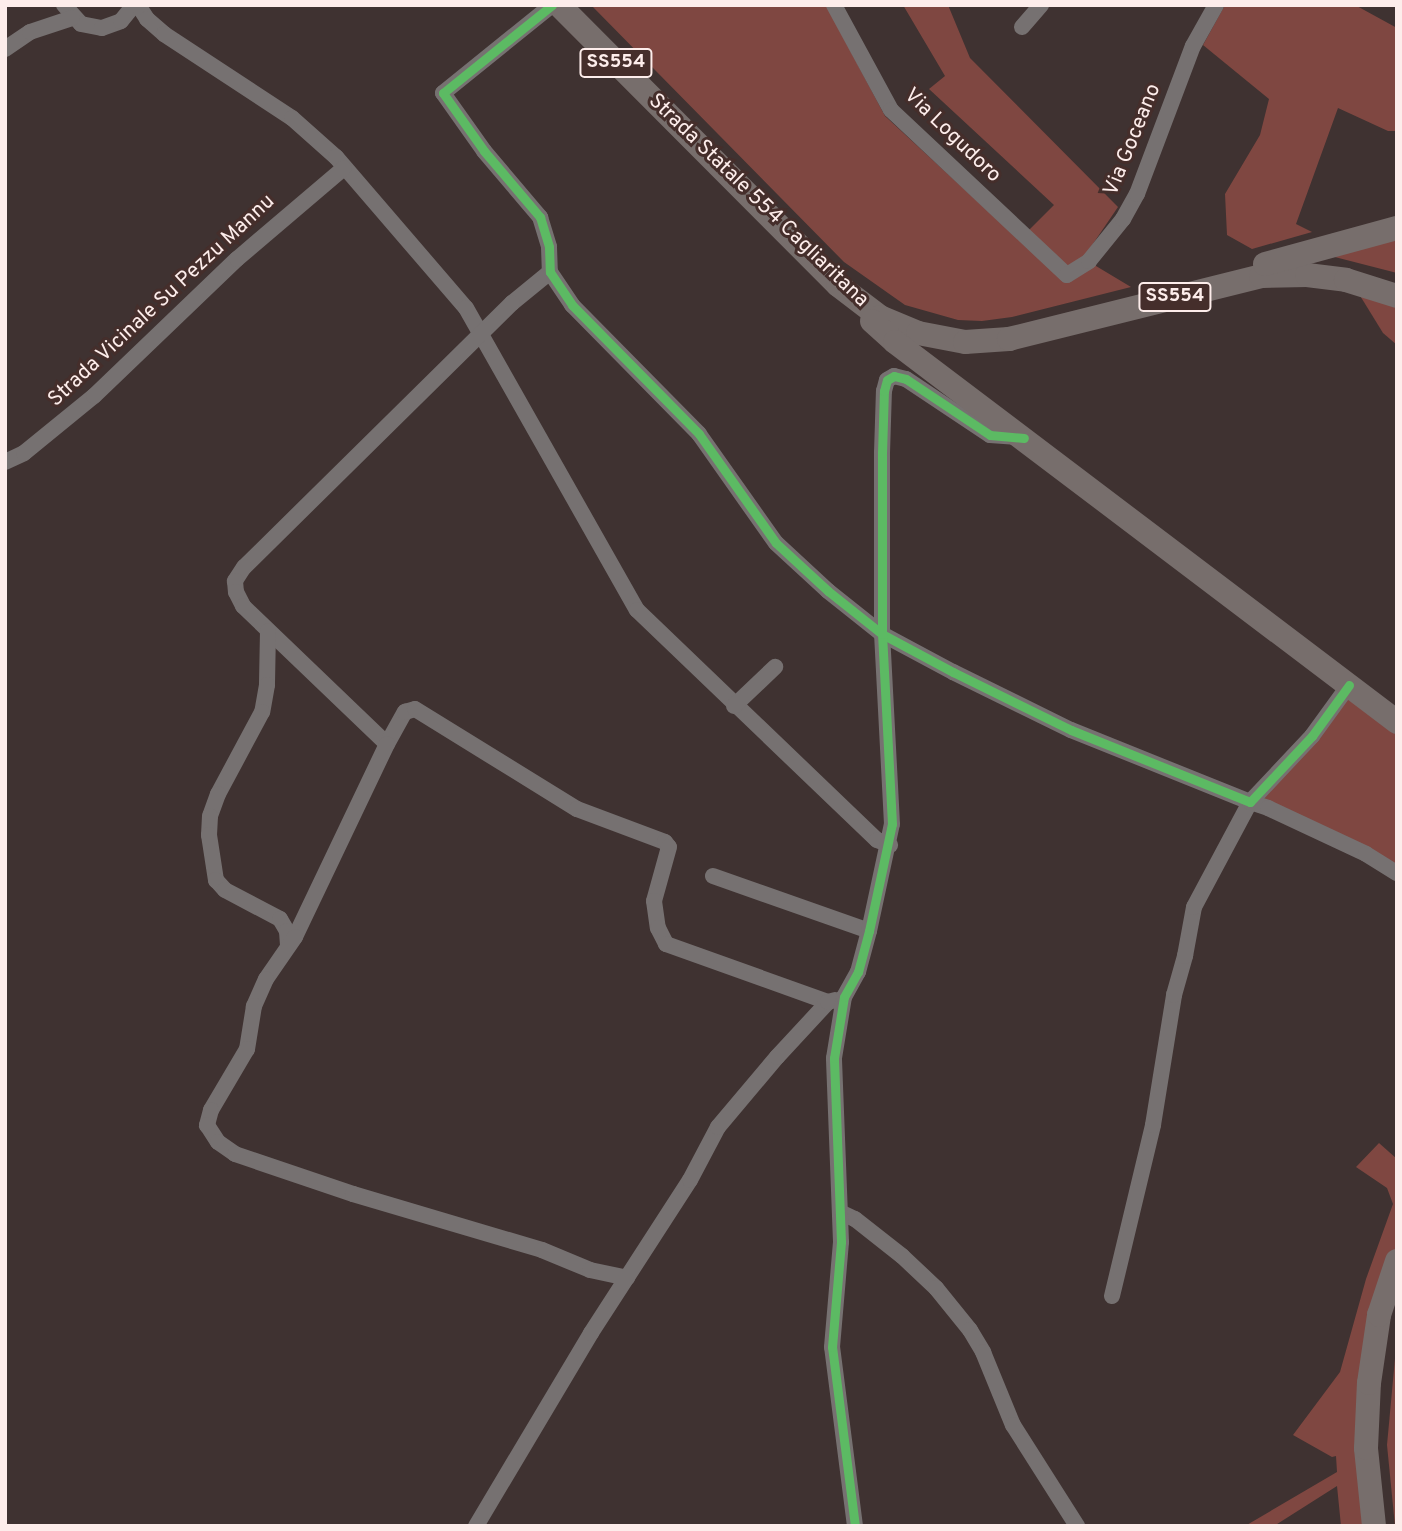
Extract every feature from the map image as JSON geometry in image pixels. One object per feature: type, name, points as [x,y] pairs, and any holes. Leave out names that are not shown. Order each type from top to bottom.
[{"type":"highway","name":"Strada Statale 554 Cagliaritana","points":[[559,5],[838,285],[880,317],[918,333],[965,342],[1009,339],[1261,276],[1307,275],[1346,280],[1397,296]]},
{"type":"highway","name":"Strada Statale 554 Cagliaritana","points":[[576,5],[842,272],[873,298],[906,316],[965,330],[1009,326],[1265,264],[1295,262],[1342,267],[1397,283]]},
{"type":"highway","points":[[1265,264],[1397,228]]},
{"type":"highway","points":[[838,285],[895,342],[1397,722]]},
{"type":"highway","points":[[1374,1526],[1366,1448],[1369,1383],[1379,1315],[1397,1261]]},
{"type":"highway","points":[[1385,1526],[1377,1445],[1383,1365],[1397,1300]]},
{"type":"street","points":[[30,32],[54,5]]},
{"type":"street","points":[[121,22],[136,5],[164,34],[314,135],[344,167],[466,308],[637,610],[734,706],[877,840],[890,845]]},
{"type":"street","points":[[552,5],[443,93],[484,151],[540,217],[549,247],[550,272],[572,305],[606,342],[652,383],[699,434],[776,543],[882,634],[1072,730],[1268,808],[1366,854],[1397,873]]},
{"type":"street","name":"Via Logudoro","points":[[834,5],[891,110],[1067,275]]},
{"type":"street","points":[[1022,27],[1041,5]]},
{"type":"street","name":"Via Goceano","points":[[1067,275],[1089,261],[1123,219],[1137,194],[1188,59],[1216,5]]},
{"type":"street","points":[[5,49],[68,11],[96,28],[121,22],[164,34]]},
{"type":"street","name":"Strada Vicinale Su Pezzu Mannu","points":[[5,462],[24,453],[94,396],[237,258],[344,167]]},
{"type":"street","points":[[387,744],[243,606],[236,592],[235,581],[244,568],[524,292],[550,272]]},
{"type":"street","points":[[476,1526],[690,1180],[718,1127],[836,1000],[858,972],[890,845],[892,824],[882,634],[882,453],[884,391],[887,380],[894,376],[906,379],[990,435],[1024,438]]},
{"type":"street","points":[[268,631],[267,685],[262,712],[218,794],[210,816],[209,835],[216,880],[225,890],[280,919],[287,931],[288,945]]},
{"type":"street","points":[[734,706],[775,667]]},
{"type":"street","points":[[1112,1296],[1153,1125],[1174,995],[1194,907],[1250,802],[1312,736],[1349,685]]},
{"type":"street","points":[[627,1278],[590,1270],[542,1250],[235,1154],[218,1142],[207,1125],[211,1110],[247,1049],[254,1006],[266,979],[288,945],[405,712],[415,709],[577,808],[665,842],[669,847],[654,901],[658,928],[666,944],[836,1000]]},
{"type":"street","points":[[713,876],[869,931]]},
{"type":"street","points":[[836,1000],[834,1058],[842,1213],[832,1347],[855,1526]]},
{"type":"street","points":[[842,1213],[855,1219],[902,1256],[936,1288],[970,1330],[983,1352],[1013,1424],[1077,1526]]},
{"type":"shaded area","points":[[591,5],[826,5],[885,116],[1019,240],[1054,205],[929,89],[945,76],[903,5],[948,5],[970,58],[1118,207],[1086,254],[1096,266],[1131,287],[1012,317],[982,321],[958,320],[905,305],[844,262]]},
{"type":"shaded area","points":[[1225,5],[1355,5],[1397,28],[1397,131],[1388,131],[1338,108],[1296,224],[1312,232],[1252,249],[1227,235],[1225,194],[1260,135],[1269,99],[1203,45]]},
{"type":"shaded area","points":[[1397,236],[1397,273],[1327,255]]},
{"type":"shaded area","points":[[1359,294],[1397,308],[1397,345],[1383,333]]},
{"type":"shaded area","points":[[1345,697],[1397,730],[1397,868],[1264,800],[1264,790]]},
{"type":"shaded area","points":[[1379,1143],[1397,1159],[1397,1245],[1383,1283],[1367,1526],[1341,1526],[1337,1486],[1274,1526],[1245,1526],[1337,1472],[1336,1456],[1332,1457],[1293,1435],[1340,1372],[1366,1279],[1393,1204],[1387,1188],[1356,1167]]},
{"type":"shaded area","points":[[1397,1337],[1397,1526],[1395,1526],[1387,1445]]},
{"type":"cycle path","points":[[552,5],[443,93],[484,151],[540,217],[549,247],[550,272],[572,305],[699,434],[776,543],[828,591],[882,634],[953,672],[1071,730],[1250,802],[1312,736],[1349,685]]},
{"type":"cycle path","points":[[855,1526],[832,1347],[841,1242],[834,1058],[844,997],[858,972],[892,824],[882,634],[882,453],[884,391],[887,380],[894,376],[906,379],[990,435],[1024,438]]}]
